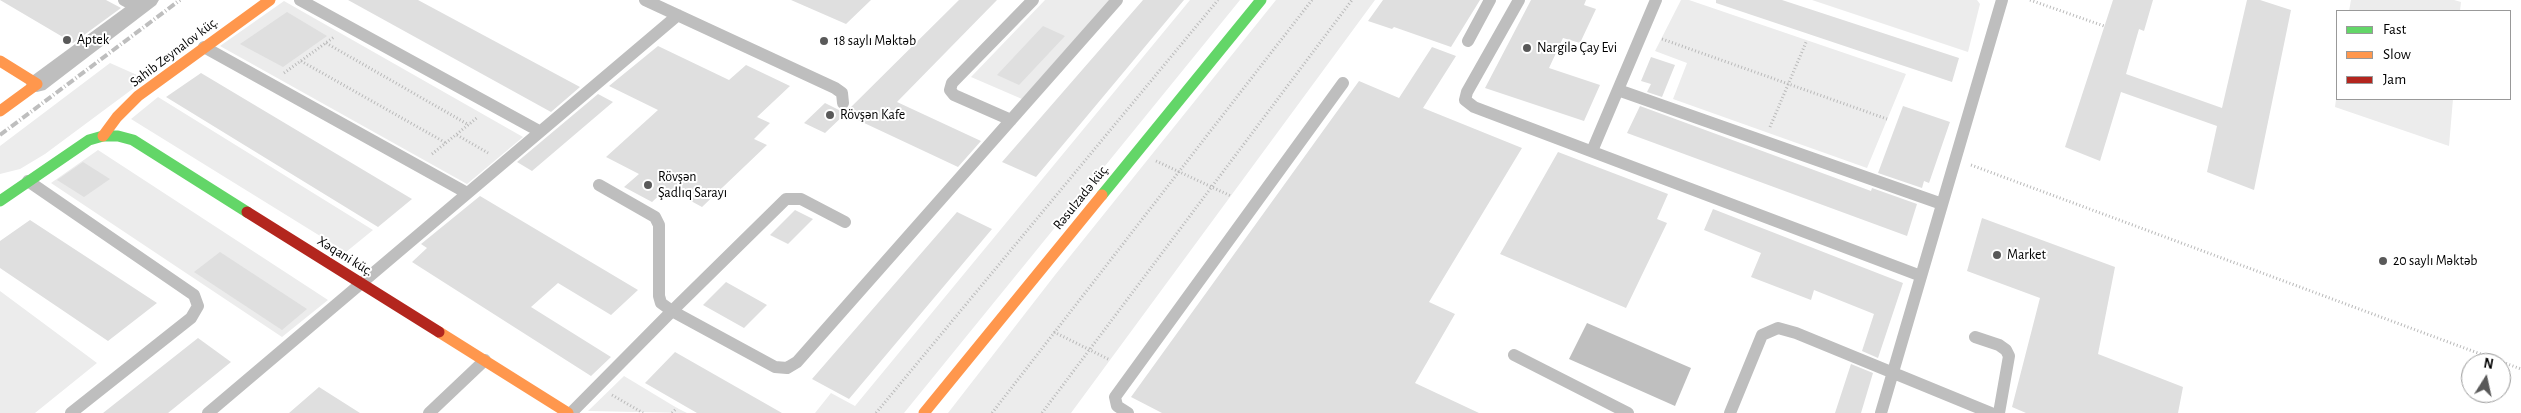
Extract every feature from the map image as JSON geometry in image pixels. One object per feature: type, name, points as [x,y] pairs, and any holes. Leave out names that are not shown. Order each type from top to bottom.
[{"type":"street","name":"Sahib Zeynalov küç.","points":[[102,136],[117,117],[138,96],[270,0]]},
{"type":"street","name":"Rəsulzadə küç.","points":[[924,413],[1260,0]]},
{"type":"street","points":[[0,111],[37,84],[137,3]]},
{"type":"street","points":[[0,62],[37,84]]},
{"type":"street","points":[[0,201],[75,148],[102,136]]},
{"type":"street","name":"Xəqani küç.","points":[[102,136],[118,136],[133,140],[570,413]]},
{"type":"lane","points":[[300,0],[539,131]]},
{"type":"lane","points":[[646,0],[835,88],[842,93],[843,103]]},
{"type":"lane","points":[[1011,120],[954,95],[950,90],[952,84],[1033,0]]},
{"type":"lane","points":[[599,185],[655,217],[658,225],[659,296],[661,303],[672,311],[775,367],[787,368],[797,362],[1116,0]]},
{"type":"lane","points":[[1468,41],[1490,0]]},
{"type":"lane","points":[[1519,0],[1467,92],[1466,100],[1474,107],[1921,276]]},
{"type":"lane","points":[[1592,151],[1656,0]]},
{"type":"lane","points":[[1881,413],[2002,0]]},
{"type":"lane","points":[[208,413],[678,15]]},
{"type":"lane","points":[[204,47],[467,192]]},
{"type":"lane","points":[[1128,413],[1118,406],[1115,396],[1343,83]]},
{"type":"lane","points":[[1618,90],[1942,204]]},
{"type":"lane","points":[[28,181],[194,295],[198,306],[190,318],[71,413]]},
{"type":"lane","points":[[570,413],[786,200],[801,199],[845,222]]},
{"type":"lane","points":[[1730,413],[1762,336],[1778,328],[1991,413]]},
{"type":"lane","points":[[1975,337],[1999,345],[2006,350],[2009,356],[1999,413]]},
{"type":"lane","points":[[1514,355],[1628,413]]},
{"type":"lane","points":[[429,413],[485,360]]},
{"type":"path","points":[[876,413],[1218,0]]},
{"type":"path","points":[[992,413],[1312,0]]},
{"type":"path","points":[[1042,413],[1352,0]]},
{"type":"path","points":[[2030,0],[2104,26]]},
{"type":"path","points":[[277,78],[340,32]]},
{"type":"path","points":[[1662,38],[1887,119]]},
{"type":"path","points":[[1767,132],[1807,40]]},
{"type":"path","points":[[326,43],[469,125]]},
{"type":"path","points":[[301,61],[446,143]]},
{"type":"path","points":[[425,160],[482,114]]},
{"type":"path","points":[[456,135],[489,154]]},
{"type":"path","points":[[1149,158],[1231,196]]},
{"type":"path","points":[[1956,159],[2521,369]]},
{"type":"path","points":[[1054,332],[1110,360]]},
{"type":"path","points":[[607,392],[643,413]]},
{"type":"path","points":[[672,413],[678,408]]},
{"type":"shaded area","points":[[1045,0],[1110,0],[1022,99],[971,77]]},
{"type":"shaded area","points":[[1190,0],[1240,0],[904,413],[815,413],[831,393],[855,406]]},
{"type":"shaded area","points":[[1276,0],[1375,0],[1071,413],[948,413],[1055,275]]},
{"type":"shaded area","points":[[1681,0],[1689,0],[1906,74],[1867,168],[1673,99],[1687,63],[1655,51]]},
{"type":"shaded area","points":[[1812,0],[1977,0],[1980,4],[1968,52]]},
{"type":"shaded area","points":[[2351,0],[2454,0],[2461,2],[2460,10],[2349,10]]},
{"type":"shaded area","points":[[284,1],[523,137],[467,184],[220,46]]},
{"type":"shaded area","points":[[110,63],[146,79],[45,154],[20,169],[0,174],[0,146]]},
{"type":"shaded area","points":[[158,97],[373,230],[346,252],[131,119]]},
{"type":"shaded area","points":[[2336,100],[2453,100],[2449,146],[2335,107]]},
{"type":"shaded area","points":[[98,150],[328,300],[282,337],[51,183]]},
{"type":"shaded area","points":[[0,291],[97,363],[35,413],[0,413]]},
{"type":"shaded area","points":[[1587,323],[1691,368],[1675,406],[1569,359]]},
{"type":"shaded area","points":[[624,376],[677,408],[687,413],[588,411]]},
{"type":"building","points":[[0,0],[106,0],[121,8],[73,43]]},
{"type":"building","points":[[348,0],[418,0],[580,87],[551,112]]},
{"type":"building","points":[[791,0],[871,0],[846,24]]},
{"type":"building","points":[[959,0],[997,0],[897,102],[981,141],[958,167],[845,114],[825,133],[804,123],[825,103],[845,113]]},
{"type":"building","points":[[1143,0],[1184,0],[1036,177],[1002,162]]},
{"type":"building","points":[[1383,0],[1480,0],[1451,47],[1394,27],[1392,29],[1368,21]]},
{"type":"building","points":[[1531,0],[1586,0],[1584,5],[1596,9],[1580,43],[1563,38],[1549,68],[1600,85],[1584,121],[1485,88]]},
{"type":"building","points":[[1716,0],[1782,0],[1959,58],[1952,82],[1716,3]]},
{"type":"building","points":[[2113,0],[2153,0],[2144,31],[2139,29],[2126,74],[2222,108],[2247,0],[2260,0],[2291,10],[2254,190],[2207,172],[2217,126],[2121,92],[2100,161],[2065,147]]},
{"type":"building","points":[[287,12],[327,36],[283,67],[240,44]]},
{"type":"building","points":[[1043,26],[1065,36],[1019,85],[997,75]]},
{"type":"building","points":[[658,46],[729,80],[746,65],[790,86],[757,117],[770,123],[754,139],[767,145],[702,207],[667,188],[652,202],[624,187],[639,174],[606,157],[658,110],[609,86]]},
{"type":"building","points":[[1432,47],[1456,56],[1423,108],[1522,148],[1429,302],[1455,314],[1415,383],[1479,413],[1162,413],[1131,397],[1359,81],[1399,98]]},
{"type":"building","points":[[1651,57],[1675,65],[1662,97],[1647,92],[1651,84],[1641,81]]},
{"type":"building","points":[[201,73],[412,199],[378,227],[166,97]]},
{"type":"building","points":[[598,94],[613,102],[532,171],[517,162]]},
{"type":"building","points":[[1640,106],[1871,191],[1872,188],[1917,204],[1907,236],[1627,133]]},
{"type":"building","points":[[1903,106],[1950,122],[1929,183],[1924,181],[1922,188],[1878,173]]},
{"type":"building","points":[[1558,152],[1668,194],[1657,219],[1667,223],[1626,308],[1500,254]]},
{"type":"building","points":[[83,162],[110,179],[84,197],[57,180]]},
{"type":"building","points":[[480,196],[638,290],[611,315],[558,283],[531,307],[611,357],[591,376],[412,262],[427,248],[421,244]]},
{"type":"building","points":[[1713,209],[1903,283],[1878,358],[1862,351],[1874,314],[1814,290],[1811,300],[1751,277],[1761,253],[1704,230]]},
{"type":"building","points":[[795,210],[813,219],[788,244],[770,235]]},
{"type":"building","points":[[957,212],[992,229],[849,399],[812,379]]},
{"type":"building","points":[[1982,218],[2115,267],[2098,354],[2183,387],[2178,413],[2026,413],[2012,407],[2040,298],[1967,271]]},
{"type":"building","points":[[30,220],[157,303],[108,341],[0,268],[0,241]]},
{"type":"building","points":[[220,252],[307,309],[282,330],[194,272]]},
{"type":"building","points":[[726,282],[767,305],[744,328],[703,305]]},
{"type":"building","points":[[198,338],[231,362],[168,413],[103,413]]},
{"type":"building","points":[[675,352],[782,413],[697,413],[645,383]]},
{"type":"building","points":[[1851,364],[1873,373],[1861,413],[1835,413]]},
{"type":"building","points":[[319,387],[360,413],[289,413]]},
{"type":"railway","points":[[0,135],[180,0]]},
{"type":"traffic: fast","points":[[1102,195],[1261,0]]},
{"type":"traffic: fast","points":[[0,201],[89,140],[103,136],[118,136],[133,140],[247,212]]},
{"type":"traffic: slow","points":[[103,136],[117,117],[138,96],[270,0]]},
{"type":"traffic: slow","points":[[0,61],[37,84],[0,111]]},
{"type":"traffic: slow","points":[[924,413],[1102,195]]},
{"type":"traffic: slow","points":[[439,332],[568,413]]},
{"type":"traffic: jam","points":[[247,212],[439,332]]},
{"type":"place","name":"Aptek","points":[[67,40]]},
{"type":"place","name":"18 saylı Məktəb","points":[[824,41]]},
{"type":"place","name":"Nargilə Çay Evi","points":[[1527,48]]},
{"type":"place","name":"Rövşən Kafe","points":[[830,115]]},
{"type":"place","name":"Rövşən Şadlıq Sarayı","points":[[648,185]]},
{"type":"place","name":"Market","points":[[1997,255]]},
{"type":"place","name":"20 saylı Məktəb","points":[[2383,261]]}]
